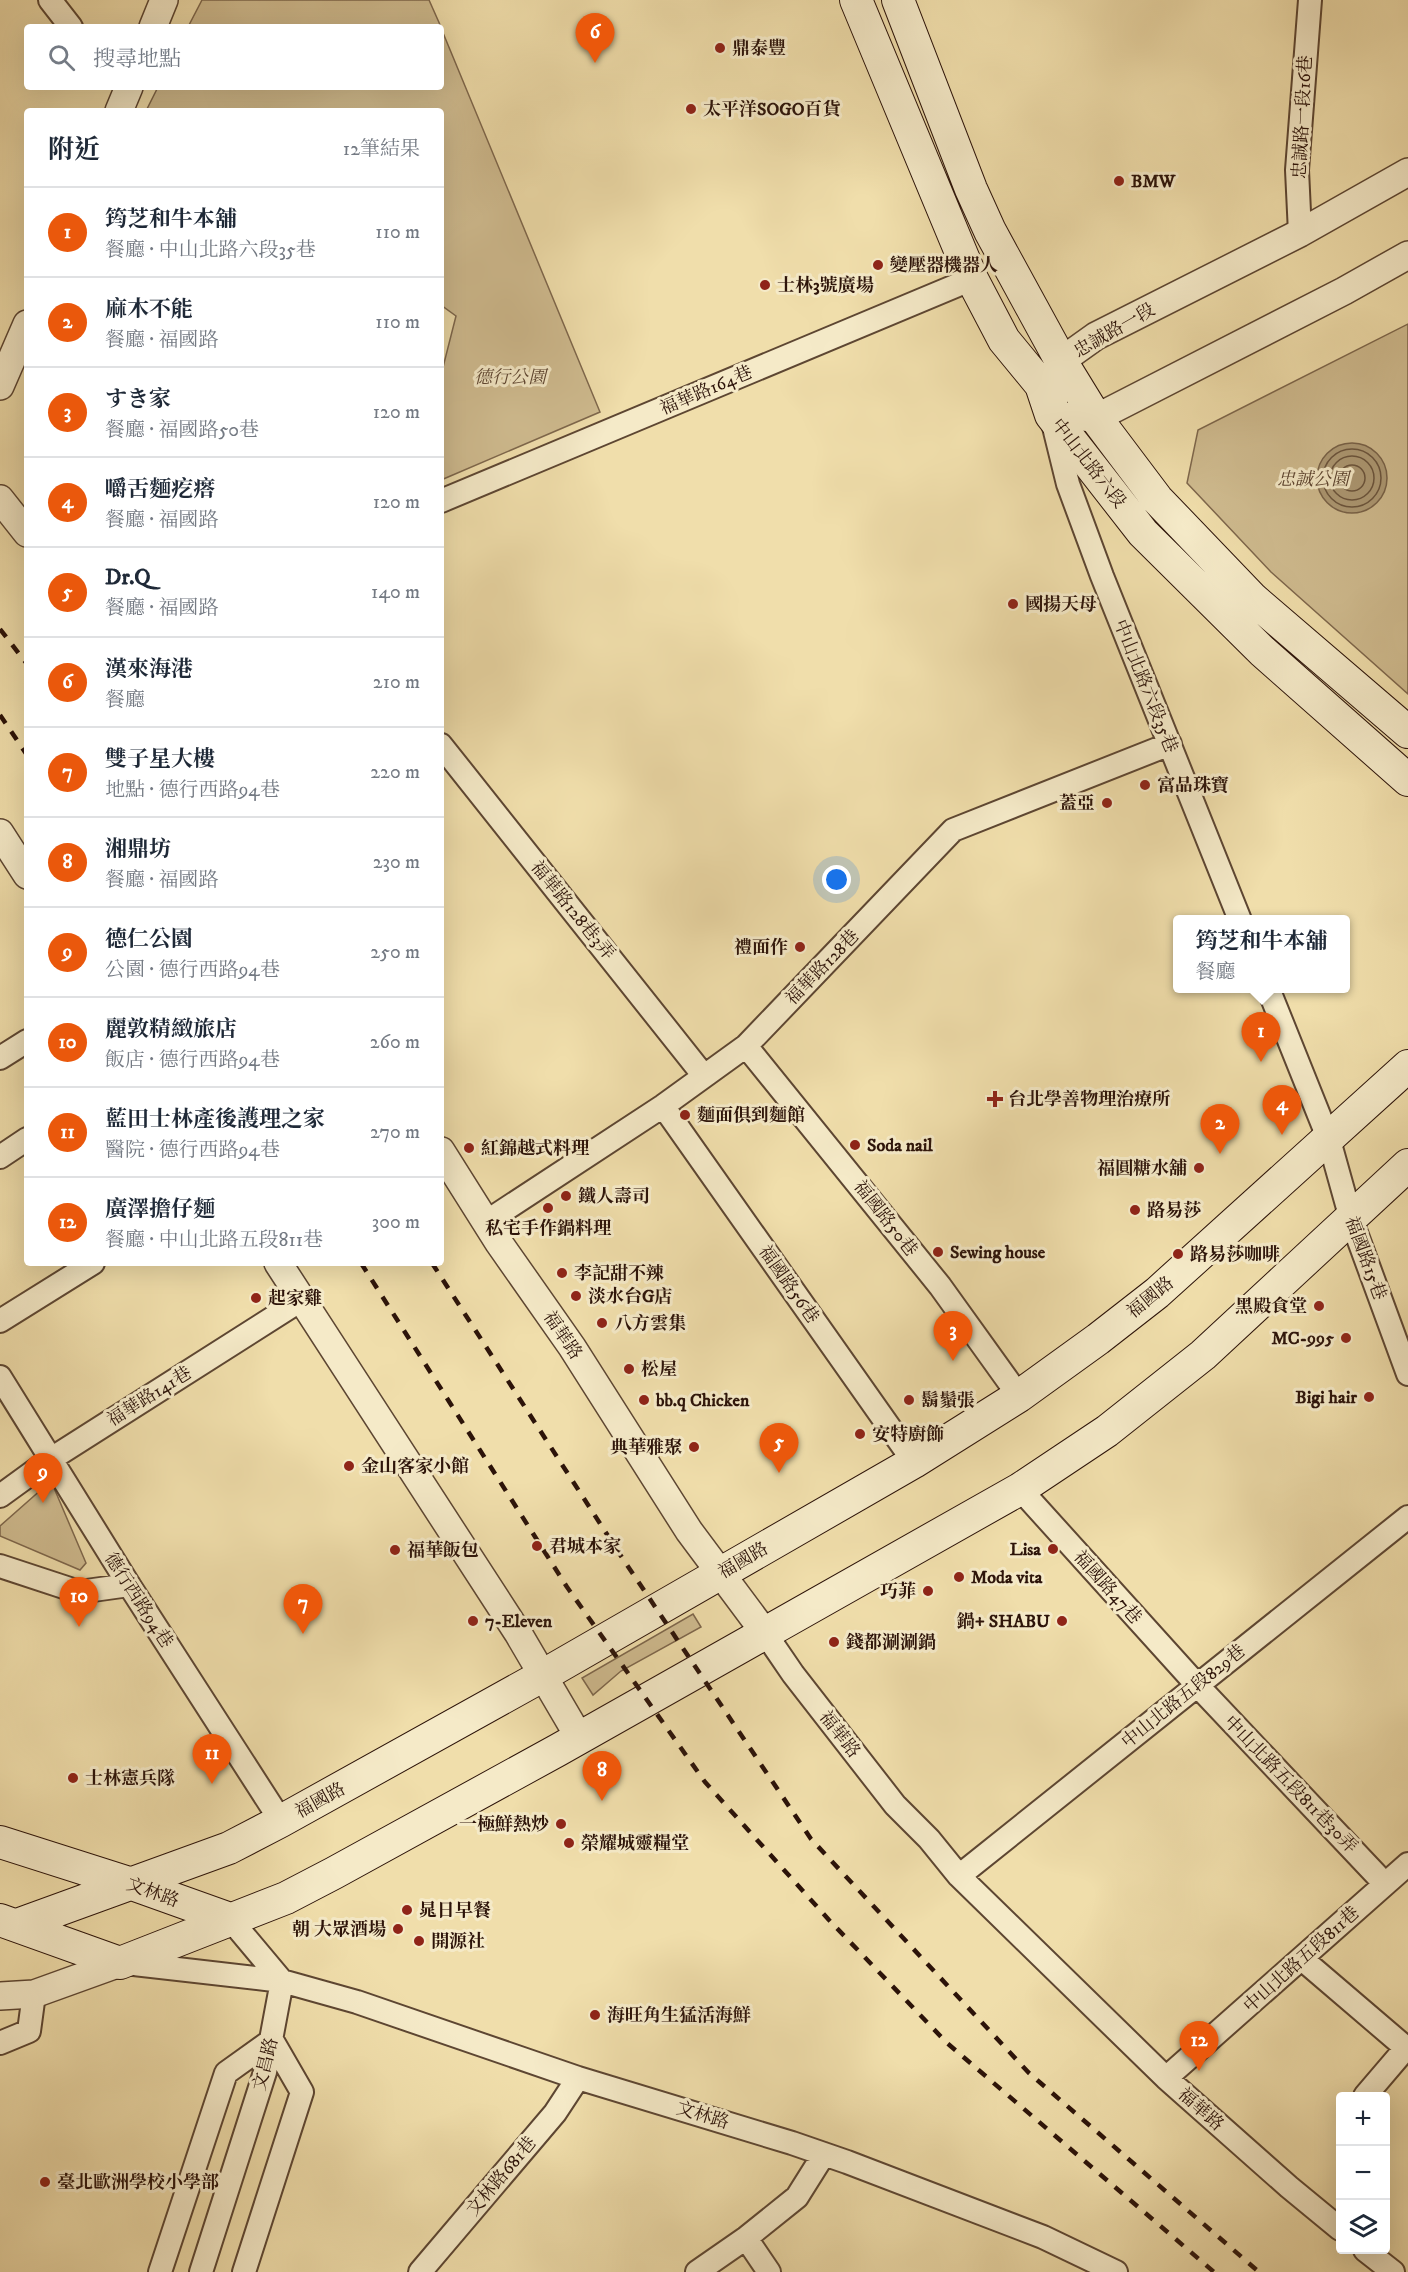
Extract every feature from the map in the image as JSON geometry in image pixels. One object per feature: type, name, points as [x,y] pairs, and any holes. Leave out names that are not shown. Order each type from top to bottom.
[{"type":"main road","name":"中山北路六段","points":[[856,0],[972,279],[1004,340],[1041,385],[1051,416],[1143,533],[1262,651],[1408,780]]},
{"type":"main road","name":"中山北路六段","points":[[898,0],[971,189],[990,231],[1061,361],[1096,418],[1157,499],[1253,599],[1408,732]]},
{"type":"main road","name":"福國路","points":[[6,1925],[132,1884],[229,1848],[542,1676],[914,1462],[1019,1396],[1157,1293],[1329,1140],[1408,1066]]},
{"type":"main road","points":[[120,1963],[286,1898],[325,1878],[1020,1489],[1107,1431],[1203,1355],[1408,1165]]},
{"type":"main road","name":"文林路","points":[[0,1842],[132,1884],[230,1919]]},
{"type":"main road","name":"文林路","points":[[6,1925],[120,1963]]},
{"type":"street","points":[[50,0],[69,24]]},
{"type":"street","points":[[154,24],[164,0]]},
{"type":"street","name":"忠誠路一段16巷","points":[[1300,233],[1297,171],[1310,0]]},
{"type":"street","name":"忠誠路一段","points":[[1051,416],[1061,361],[1096,336],[1300,233],[1408,172]]},
{"type":"street","points":[[1051,416],[1096,418],[1344,291],[1408,255]]},
{"type":"street","name":"福華路164巷","points":[[444,500],[972,279]]},
{"type":"street","points":[[0,386],[24,331]]},
{"type":"street","name":"中山北路六段35巷","points":[[1051,416],[1068,484],[1102,576],[1238,915]]},
{"type":"street","points":[[0,499],[24,529]]},
{"type":"street","name":"福華路128巷","points":[[486,1222],[663,1106],[746,1046],[953,830],[1170,744]]},
{"type":"street","name":"福華路128巷3弄","points":[[444,749],[704,1076]]},
{"type":"street","points":[[1270,993],[1329,1140]]},
{"type":"street","points":[[0,1058],[24,1043]]},
{"type":"street","name":"福國路50巷","points":[[746,1046],[940,1286],[1019,1396]]},
{"type":"street","name":"福國路56巷","points":[[663,1106],[914,1462]]},
{"type":"street","name":"福國路15巷","points":[[1329,1140],[1351,1219],[1408,1374]]},
{"type":"street","points":[[0,1157],[24,1141]]},
{"type":"street","name":"福華路","points":[[444,1156],[486,1222],[572,1347],[689,1531],[793,1674],[895,1805],[929,1839],[959,1876],[1166,2078],[1289,2187],[1336,2225]]},
{"type":"street","points":[[0,1321],[88,1266]]},
{"type":"street","points":[[280,1266],[518,1633],[579,1737]]},
{"type":"street","name":"福華路141巷","points":[[0,1496],[51,1459],[301,1300]]},
{"type":"street","name":"德行西路94巷","points":[[0,1377],[129,1585],[281,1821]]},
{"type":"street","name":"福國路47巷","points":[[1020,1489],[1197,1685]]},
{"type":"street","name":"中山北路五段829巷","points":[[959,1876],[1408,1517]]},
{"type":"street","points":[[0,1566],[79,1592],[129,1585]]},
{"type":"street","name":"中山北路五段811巷30弄","points":[[1197,1685],[1385,1884]]},
{"type":"street","name":"中山北路五段811巷","points":[[1166,2078],[1408,1864]]},
{"type":"street","points":[[230,1919],[282,1981]]},
{"type":"street","points":[[1302,1959],[1406,2048],[1369,2092]]},
{"type":"street","points":[[0,1996],[34,1994],[120,1963]]},
{"type":"street","name":"文林路","points":[[120,1963],[282,1981],[380,2009],[578,2078],[824,2154],[1043,2237],[1116,2272]]},
{"type":"street","name":"文昌路","points":[[201,2272],[243,2145],[272,2040],[282,1981]]},
{"type":"street","points":[[0,2043],[29,2031],[34,1994]]},
{"type":"street","points":[[160,2272],[226,2073],[272,2040],[302,2092],[244,2272]]},
{"type":"street","name":"文林路681巷","points":[[420,2272],[555,2113],[578,2078]]},
{"type":"street","points":[[697,2272],[746,2238],[796,2197],[824,2154]]},
{"type":"street","points":[[746,2238],[770,2272]]},
{"type":"street","points":[[1370,2254],[1393,2272]]},
{"type":"green space","points":[[202,0],[429,0],[440,24],[190,24]]},
{"type":"green space","name":"德行公園","points":[[444,35],[600,412],[444,479],[444,363],[456,316],[444,307],[444,108],[148,108],[156,90],[444,90]]},
{"type":"green space","name":"忠誠公園","points":[[1408,324],[1408,694],[1271,572],[1187,483],[1198,430]]},
{"type":"green space","points":[[51,1481],[86,1563],[80,1570],[0,1536],[0,1526]]},
{"type":"green space","points":[[693,1614],[701,1627],[621,1671],[593,1695],[582,1678]]},
{"type":"water","points":[[1359,443],[1372,449],[1381,458],[1385,464],[1387,478],[1385,492],[1377,503],[1366,511],[1345,513],[1327,503],[1319,492],[1317,471],[1327,453],[1338,445]]},
{"type":"railway","points":[[0,629],[24,660]]},
{"type":"railway","points":[[0,715],[24,751]]},
{"type":"railway","points":[[363,1266],[567,1587],[705,1782],[829,1920],[947,2043],[1214,2272]]},
{"type":"railway","points":[[434,1266],[621,1556],[811,1839],[1029,2073],[1259,2272]]},
{"type":"place","name":"鼎泰豐","points":[[720,48]]},
{"type":"place","name":"漢來海港","points":[[595,63]]},
{"type":"place","name":"太平洋SOGO百貨","points":[[691,109]]},
{"type":"place","name":"BMW","points":[[1119,181]]},
{"type":"place","name":"變壓器機器人","points":[[878,265]]},
{"type":"place","name":"士林3號廣場","points":[[765,285]]},
{"type":"place","name":"國揚天母","points":[[1013,604]]},
{"type":"place","name":"富品珠寶","points":[[1145,785]]},
{"type":"place","name":"蓋亞","points":[[1107,803]]},
{"type":"place","name":"禮面作","points":[[800,947]]},
{"type":"place","name":"筠芝和牛本舖","points":[[1261,1062]]},
{"type":"place","name":"台北學善物理治療所","points":[[995,1099]]},
{"type":"place","name":"麵面俱到麵館","points":[[685,1115]]},
{"type":"place","name":"嚼舌麵疙瘩","points":[[1282,1135]]},
{"type":"place","name":"Soda nail","points":[[855,1145]]},
{"type":"place","name":"紅錦越式料理","points":[[469,1148]]},
{"type":"place","name":"麻木不能","points":[[1220,1154]]},
{"type":"place","name":"福圓糖水舖","points":[[1199,1168]]},
{"type":"place","name":"鐵人壽司","points":[[566,1196]]},
{"type":"place","name":"私宅手作鍋料理","points":[[548,1208]]},
{"type":"place","name":"路易莎","points":[[1135,1210]]},
{"type":"place","name":"Sewing house","points":[[938,1252]]},
{"type":"place","name":"路易莎咖啡","points":[[1178,1254]]},
{"type":"place","name":"李記甜不辣","points":[[562,1273]]},
{"type":"place","name":"淡水台G店","points":[[576,1296]]},
{"type":"place","name":"起家雞","points":[[256,1298]]},
{"type":"place","name":"黑殿食堂","points":[[1319,1306]]},
{"type":"place","name":"八方雲集","points":[[602,1323]]},
{"type":"place","name":"MC-995","points":[[1346,1338]]},
{"type":"place","name":"すき家","points":[[953,1361]]},
{"type":"place","name":"松屋","points":[[629,1369]]},
{"type":"place","name":"Bigi hair","points":[[1369,1397]]},
{"type":"place","name":"bb.q Chicken","points":[[644,1400]]},
{"type":"place","name":"鬍鬚張","points":[[909,1400]]},
{"type":"place","name":"安特廚飾","points":[[860,1434]]},
{"type":"place","name":"典華雅聚","points":[[694,1447]]},
{"type":"place","name":"金山客家小館","points":[[349,1466]]},
{"type":"place","name":"Dr.Q","points":[[779,1473]]},
{"type":"place","name":"德仁公園","points":[[43,1503]]},
{"type":"place","name":"君城本家","points":[[537,1546]]},
{"type":"place","name":"Lisa","points":[[1053,1549]]},
{"type":"place","name":"福華飯包","points":[[395,1550]]},
{"type":"place","name":"Moda vita","points":[[959,1577]]},
{"type":"place","name":"巧菲","points":[[928,1591]]},
{"type":"place","name":"7-Eleven","points":[[473,1621]]},
{"type":"place","name":"鍋+ SHABU","points":[[1062,1621]]},
{"type":"place","name":"麗敦精緻旅店","points":[[79,1627]]},
{"type":"place","name":"雙子星大樓","points":[[303,1634]]},
{"type":"place","name":"錢都涮涮鍋","points":[[834,1642]]},
{"type":"place","name":"士林憲兵隊","points":[[73,1778]]},
{"type":"place","name":"藍田士林產後護理之家","points":[[212,1784]]},
{"type":"place","name":"湘鼎坊","points":[[602,1801]]},
{"type":"place","name":"一極鮮熱炒","points":[[561,1824]]},
{"type":"place","name":"榮耀城靈糧堂","points":[[569,1843]]},
{"type":"place","name":"晁日早餐","points":[[407,1910]]},
{"type":"place","name":"朝 大眾酒場","points":[[398,1929]]},
{"type":"place","name":"開源社","points":[[419,1941]]},
{"type":"place","name":"海旺角生猛活海鮮","points":[[595,2015]]},
{"type":"place","name":"廣澤擔仔麵","points":[[1199,2071]]},
{"type":"place","name":"臺北歐洲學校小學部","points":[[45,2182]]}]
